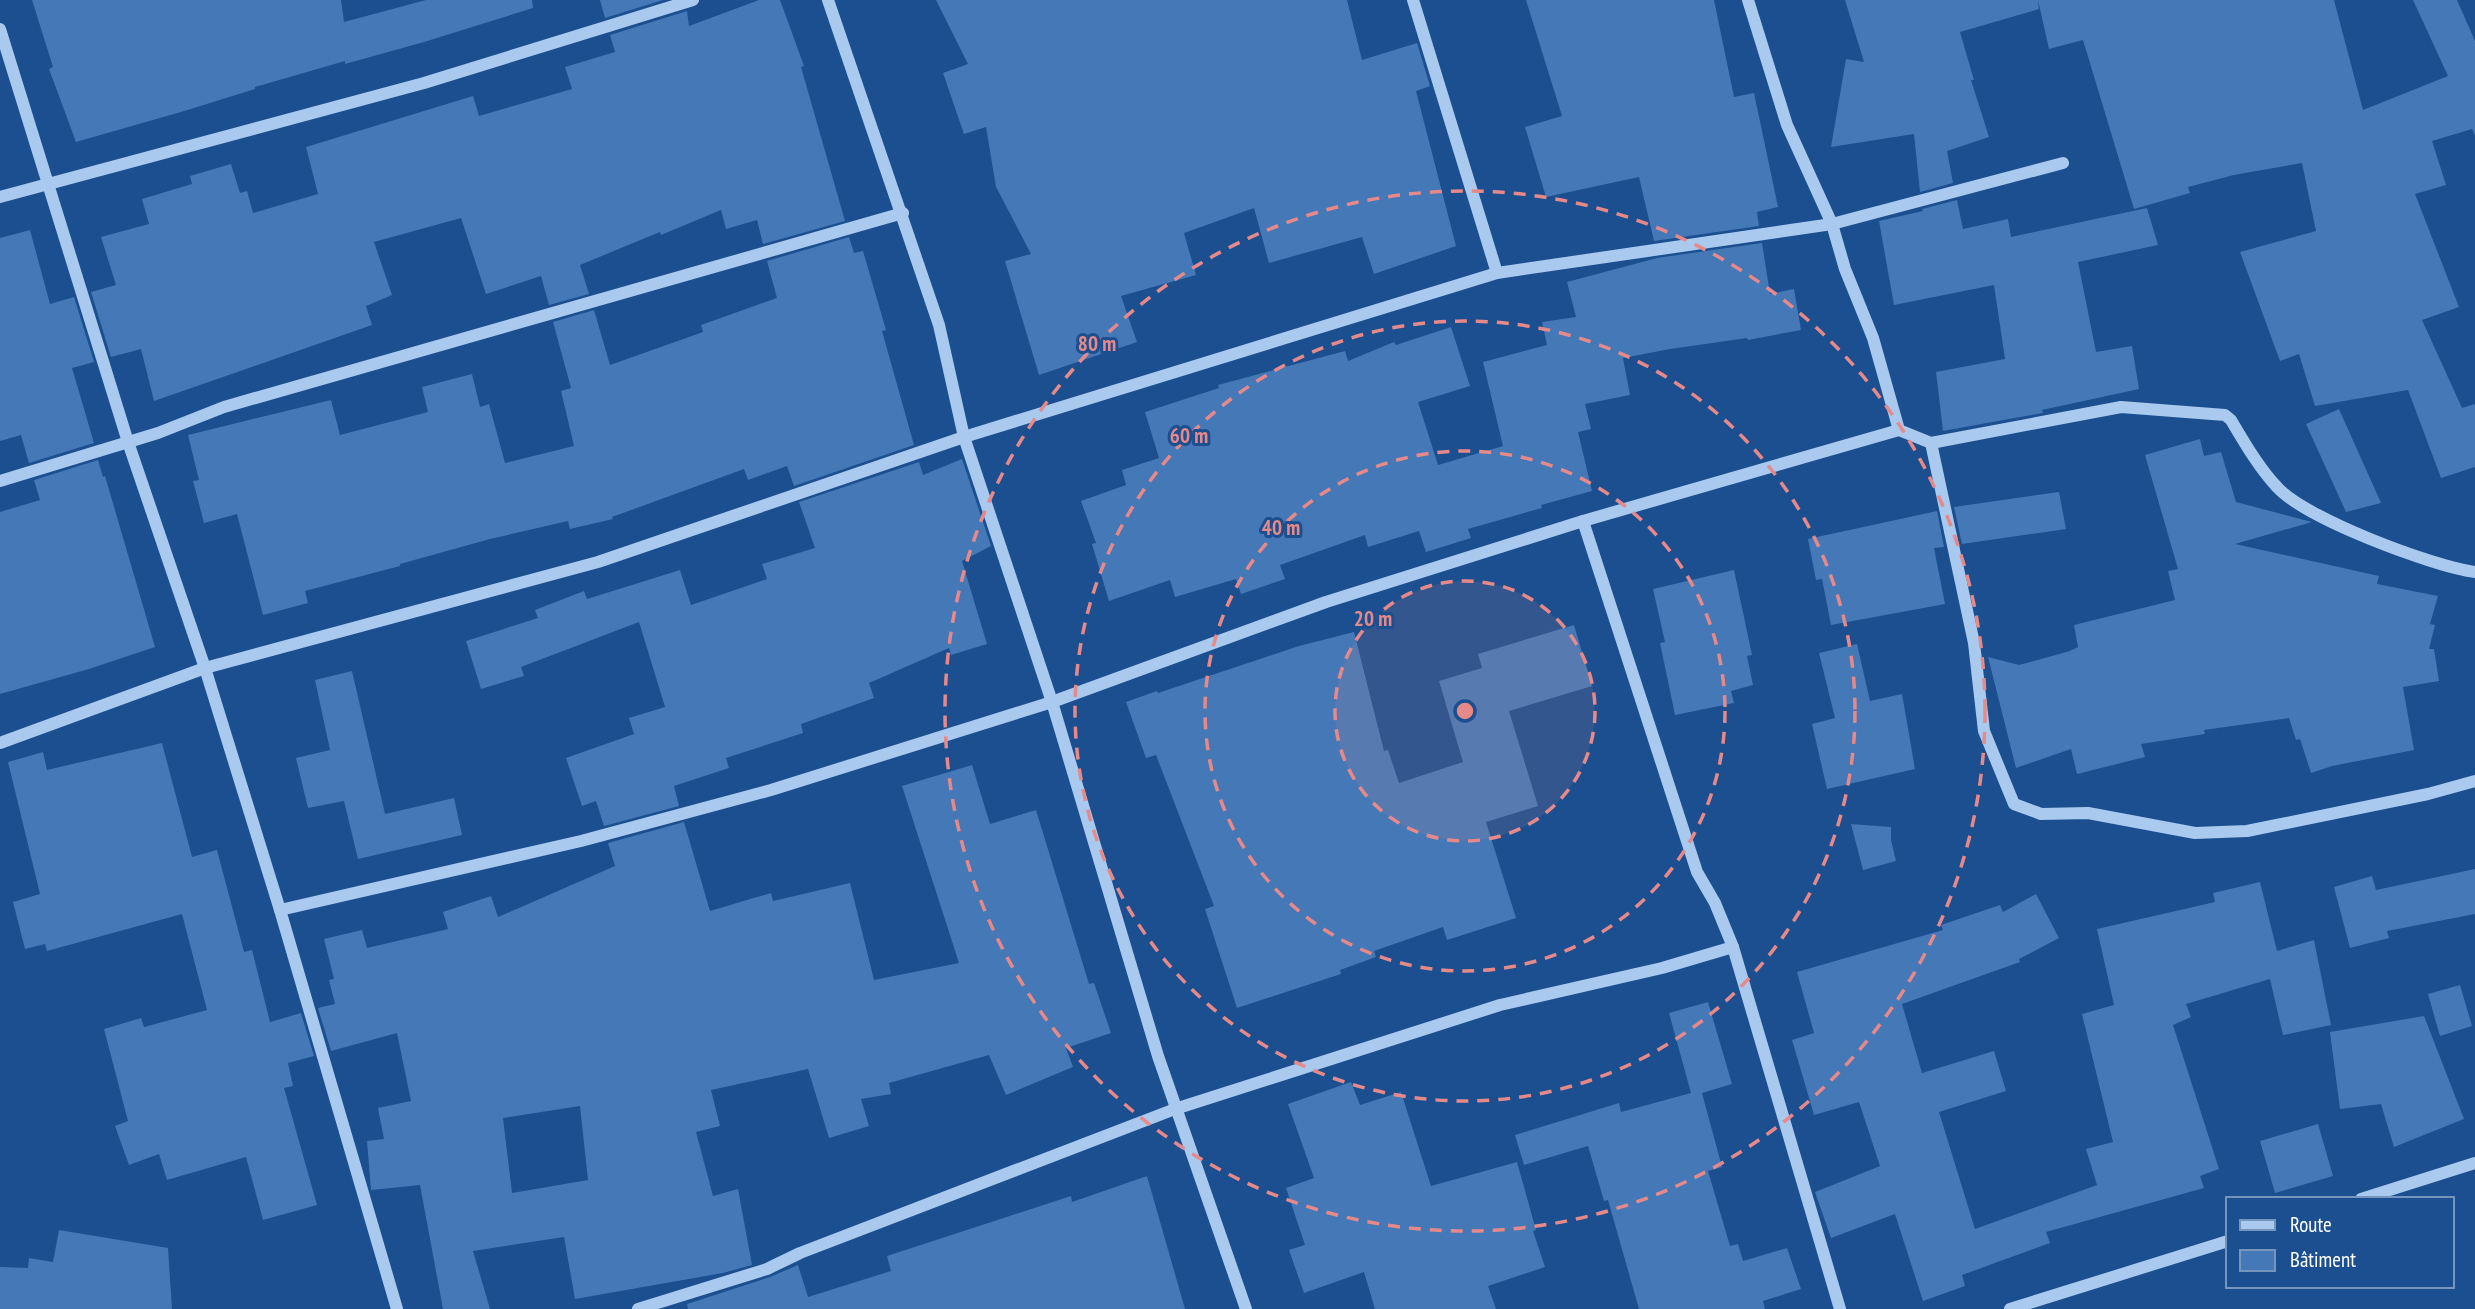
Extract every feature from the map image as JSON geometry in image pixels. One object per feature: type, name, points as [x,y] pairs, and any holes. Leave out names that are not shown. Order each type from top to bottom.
[{"type":"street","points":[[0,197],[424,83],[693,0]]},
{"type":"street","points":[[828,0],[903,213],[939,325],[964,437],[1052,702],[1175,1109],[1246,1309]]},
{"type":"street","points":[[1413,0],[1497,273]]},
{"type":"street","points":[[1748,0],[1787,125],[1832,224],[1845,269],[1873,338],[1899,430]]},
{"type":"street","points":[[0,29],[128,442],[205,668],[280,910],[397,1309]]},
{"type":"street","points":[[0,743],[205,668],[598,562],[964,437],[1497,273],[1832,224],[2063,163]]},
{"type":"street","points":[[0,481],[128,442],[224,407],[903,213]]},
{"type":"street","points":[[280,910],[581,841],[759,793],[1052,702],[1326,602],[1583,521],[1899,430],[1931,443],[2121,407],[2225,415],[2277,488],[2294,502],[2361,535],[2455,569],[2475,572]]},
{"type":"street","points":[[1931,443],[1974,643],[1984,731],[2014,804],[2042,814],[2088,813],[2194,833],[2247,831],[2428,794],[2475,781]]},
{"type":"street","points":[[1583,521],[1697,872],[1716,903],[1733,947],[1840,1309]]},
{"type":"street","points":[[638,1309],[767,1269],[1175,1109],[1500,1005],[1661,968],[1733,947]]},
{"type":"street","points":[[2367,1197],[2475,1163]]},
{"type":"street","points":[[2010,1309],[2226,1242]]},
{"type":"building","points":[[32,0],[341,0],[344,22],[426,0],[532,0],[533,8],[424,42],[255,87],[181,112],[76,142],[49,69],[53,67]]},
{"type":"building","points":[[600,0],[663,0],[605,18]]},
{"type":"building","points":[[759,0],[780,0],[804,66],[801,67],[845,221],[763,244],[757,220],[726,229],[721,210],[580,265],[589,294],[549,305],[541,276],[486,294],[461,218],[374,242],[392,295],[366,306],[372,325],[154,401],[141,349],[111,357],[91,292],[116,285],[101,237],[149,224],[142,199],[192,184],[190,176],[231,164],[240,193],[247,191],[253,213],[318,194],[306,147],[473,96],[479,116],[572,89],[565,67],[615,52],[610,35],[687,11],[689,26]]},
{"type":"building","points":[[936,0],[1347,0],[1362,60],[1417,43],[1430,86],[1416,91],[1456,246],[1374,274],[1362,237],[1269,263],[1254,208],[1184,233],[1196,275],[1121,296],[1137,342],[1039,375],[1005,261],[1031,254],[996,187],[986,127],[964,134],[943,73],[968,64]]},
{"type":"building","points":[[1526,0],[1714,0],[1734,97],[1754,93],[1778,207],[1757,212],[1759,226],[1654,241],[1639,177],[1546,197],[1525,127],[1562,116]]},
{"type":"building","points":[[1845,0],[2038,0],[2039,9],[1960,32],[1974,80],[1971,80],[1989,137],[1947,151],[1953,183],[1920,192],[1914,134],[1831,147],[1846,59],[1864,62]]},
{"type":"building","points":[[2038,0],[2334,0],[2363,110],[2448,76],[2413,0],[2457,0],[2475,41],[2475,135],[2472,129],[2432,141],[2446,185],[2415,194],[2459,307],[2422,320],[2462,408],[2475,404],[2475,467],[2441,478],[2408,390],[2315,406],[2299,354],[2280,361],[2240,252],[2316,231],[2302,163],[2234,175],[2188,187],[2190,193],[2134,209],[2083,40],[2049,49]]},
{"type":"building","points":[[1957,200],[1963,229],[2008,219],[2011,237],[2147,208],[2158,245],[2078,262],[2096,352],[2132,346],[2139,389],[2042,410],[2043,413],[1943,431],[1936,372],[2005,359],[1994,285],[1894,305],[1879,221]]},
{"type":"building","points":[[30,230],[50,304],[74,297],[94,362],[72,368],[94,443],[29,463],[21,435],[0,441],[0,238]]},
{"type":"building","points":[[849,237],[854,253],[863,251],[886,330],[882,331],[914,445],[794,486],[787,466],[748,480],[744,469],[612,517],[613,519],[570,529],[568,521],[490,539],[305,591],[308,603],[263,615],[237,514],[204,523],[193,481],[199,480],[188,435],[331,400],[340,435],[428,412],[422,387],[472,374],[480,407],[489,404],[505,463],[574,446],[561,391],[571,388],[553,322],[594,310],[610,365],[703,332],[701,325],[777,298],[767,261]]},
{"type":"building","points":[[1762,243],[1770,294],[1794,289],[1801,330],[1623,358],[1630,395],[1585,404],[1591,429],[1578,432],[1592,491],[1468,529],[1471,538],[1426,552],[1419,531],[1368,547],[1365,535],[1280,565],[1285,579],[1241,594],[1236,579],[1175,597],[1170,580],[1109,601],[1092,544],[1096,543],[1081,501],[1126,485],[1122,470],[1159,458],[1145,412],[1219,388],[1218,385],[1345,351],[1348,361],[1394,342],[1396,345],[1451,327],[1470,386],[1418,402],[1438,465],[1503,446],[1483,362],[1547,345],[1542,322],[1576,317],[1567,282],[1657,258]]},
{"type":"building","points":[[2339,409],[2381,503],[2346,512],[2306,424]]},
{"type":"building","points":[[2200,439],[2204,456],[2221,452],[2236,502],[2312,522],[2235,544],[2379,576],[2377,584],[2438,596],[2430,624],[2435,625],[2429,649],[2434,649],[2439,681],[2403,687],[2414,750],[2332,766],[2311,773],[2300,739],[2296,740],[2289,718],[2204,730],[2205,734],[2141,744],[2145,757],[2077,774],[2071,749],[2016,768],[1988,657],[2019,665],[2070,651],[2078,647],[2074,625],[2175,600],[2168,571],[2178,569],[2145,455]]},
{"type":"building","points":[[962,459],[991,546],[962,561],[987,644],[951,655],[949,648],[869,683],[874,698],[801,724],[803,733],[726,758],[729,768],[674,786],[679,806],[604,826],[596,801],[582,806],[566,758],[634,734],[629,718],[665,707],[639,622],[521,667],[524,676],[481,689],[466,641],[538,618],[535,610],[584,591],[587,599],[680,570],[691,605],[767,579],[762,564],[815,548],[799,502],[919,462],[923,475]]},
{"type":"building","points":[[98,460],[155,647],[0,694],[0,512],[40,500],[34,480]]},
{"type":"building","points":[[2059,492],[2066,529],[1962,544],[1954,507]]},
{"type":"building","points":[[1937,511],[1944,547],[1934,548],[1945,604],[1831,625],[1822,579],[1816,580],[1808,539]]},
{"type":"building","points":[[1734,570],[1752,655],[1747,656],[1753,685],[1731,691],[1734,703],[1675,715],[1660,643],[1665,642],[1653,589]]},
{"type":"building","points":[[1574,625],[1592,686],[1509,711],[1538,806],[1486,822],[1516,918],[1447,940],[1443,927],[1374,951],[1376,957],[1340,970],[1341,974],[1237,1008],[1205,909],[1214,906],[1156,755],[1146,758],[1126,702],[1299,646],[1354,632],[1384,751],[1388,750],[1399,783],[1463,762],[1439,681],[1482,668],[1478,654]]},
{"type":"building","points":[[1857,644],[1870,701],[1902,694],[1915,769],[1827,789],[1812,724],[1835,718],[1819,653]]},
{"type":"building","points":[[352,671],[385,814],[454,798],[462,835],[358,859],[344,801],[308,808],[296,758],[330,750],[315,680]]},
{"type":"building","points":[[162,743],[192,857],[217,850],[244,952],[252,950],[270,1022],[301,1013],[314,1056],[288,1063],[293,1086],[284,1088],[317,1205],[263,1220],[246,1157],[167,1180],[159,1154],[129,1165],[115,1126],[128,1121],[104,1029],[141,1018],[144,1027],[207,1010],[182,914],[47,951],[45,944],[25,949],[13,902],[40,894],[8,762],[43,752],[47,770]]},
{"type":"building","points":[[972,765],[990,824],[1036,810],[1089,984],[1094,983],[1111,1033],[1066,1048],[1073,1067],[1006,1095],[989,1055],[889,1083],[891,1094],[861,1099],[869,1126],[829,1138],[808,1069],[711,1090],[720,1126],[696,1132],[713,1196],[738,1189],[752,1265],[723,1273],[575,1299],[564,1237],[473,1251],[490,1309],[443,1309],[420,1185],[371,1190],[367,1141],[384,1139],[378,1108],[411,1101],[397,1033],[331,1051],[318,1008],[335,1004],[329,980],[334,979],[324,939],[362,930],[367,948],[448,929],[443,912],[491,896],[498,917],[615,866],[608,843],[684,822],[710,911],[771,893],[773,901],[850,883],[874,980],[959,963],[902,786]],"holes":[[[580,1106],[588,1180],[512,1193],[503,1118]]]},
{"type":"building","points":[[1851,824],[1891,827],[1896,861],[1863,870]]},
{"type":"building","points":[[2475,869],[2475,914],[2387,931],[2389,938],[2350,948],[2334,887],[2372,876],[2376,890]]},
{"type":"building","points":[[2260,882],[2277,951],[2314,940],[2331,1025],[2283,1035],[2270,979],[2186,1004],[2191,1017],[2173,1025],[2219,1169],[2200,1176],[2204,1188],[2046,1232],[2050,1243],[1962,1275],[1965,1286],[1923,1301],[1895,1214],[1831,1238],[1815,1192],[1880,1166],[1859,1102],[1814,1115],[1792,1040],[1814,1033],[1797,972],[1943,930],[1941,925],[2000,905],[2003,912],[2036,894],[2059,938],[2019,959],[2020,962],[1902,1004],[1922,1073],[1994,1051],[2006,1091],[1939,1112],[1975,1229],[2097,1185],[2086,1149],[2113,1142],[2082,1014],[2114,1005],[2097,929],[2215,902],[2213,893]]},
{"type":"building","points":[[2460,985],[2472,1026],[2440,1036],[2428,994]]},
{"type":"building","points":[[1708,1002],[1732,1084],[1702,1093],[1722,1167],[1708,1171],[1730,1246],[1738,1244],[1743,1261],[1787,1248],[1801,1289],[1763,1301],[1765,1309],[1639,1309],[1608,1200],[1604,1201],[1588,1146],[1524,1165],[1515,1135],[1619,1103],[1621,1112],[1691,1093],[1669,1013]]},
{"type":"building","points":[[2424,1016],[2464,1119],[2394,1147],[2381,1104],[2340,1109],[2330,1032]]},
{"type":"building","points":[[1351,1082],[1360,1105],[1401,1092],[1431,1186],[1517,1162],[1536,1230],[1533,1231],[1545,1267],[1488,1286],[1496,1309],[1375,1309],[1364,1272],[1304,1293],[1289,1250],[1305,1245],[1286,1188],[1314,1178],[1288,1104]]},
{"type":"building","points":[[2318,1124],[2333,1176],[2275,1193],[2260,1141]]},
{"type":"building","points":[[1147,1176],[1185,1309],[688,1309],[687,1304],[798,1265],[808,1297],[891,1271],[887,1256],[1071,1196],[1072,1202]]},
{"type":"building","points":[[59,1230],[168,1248],[172,1309],[0,1309],[0,1267],[28,1268],[29,1258],[53,1262]]}]
